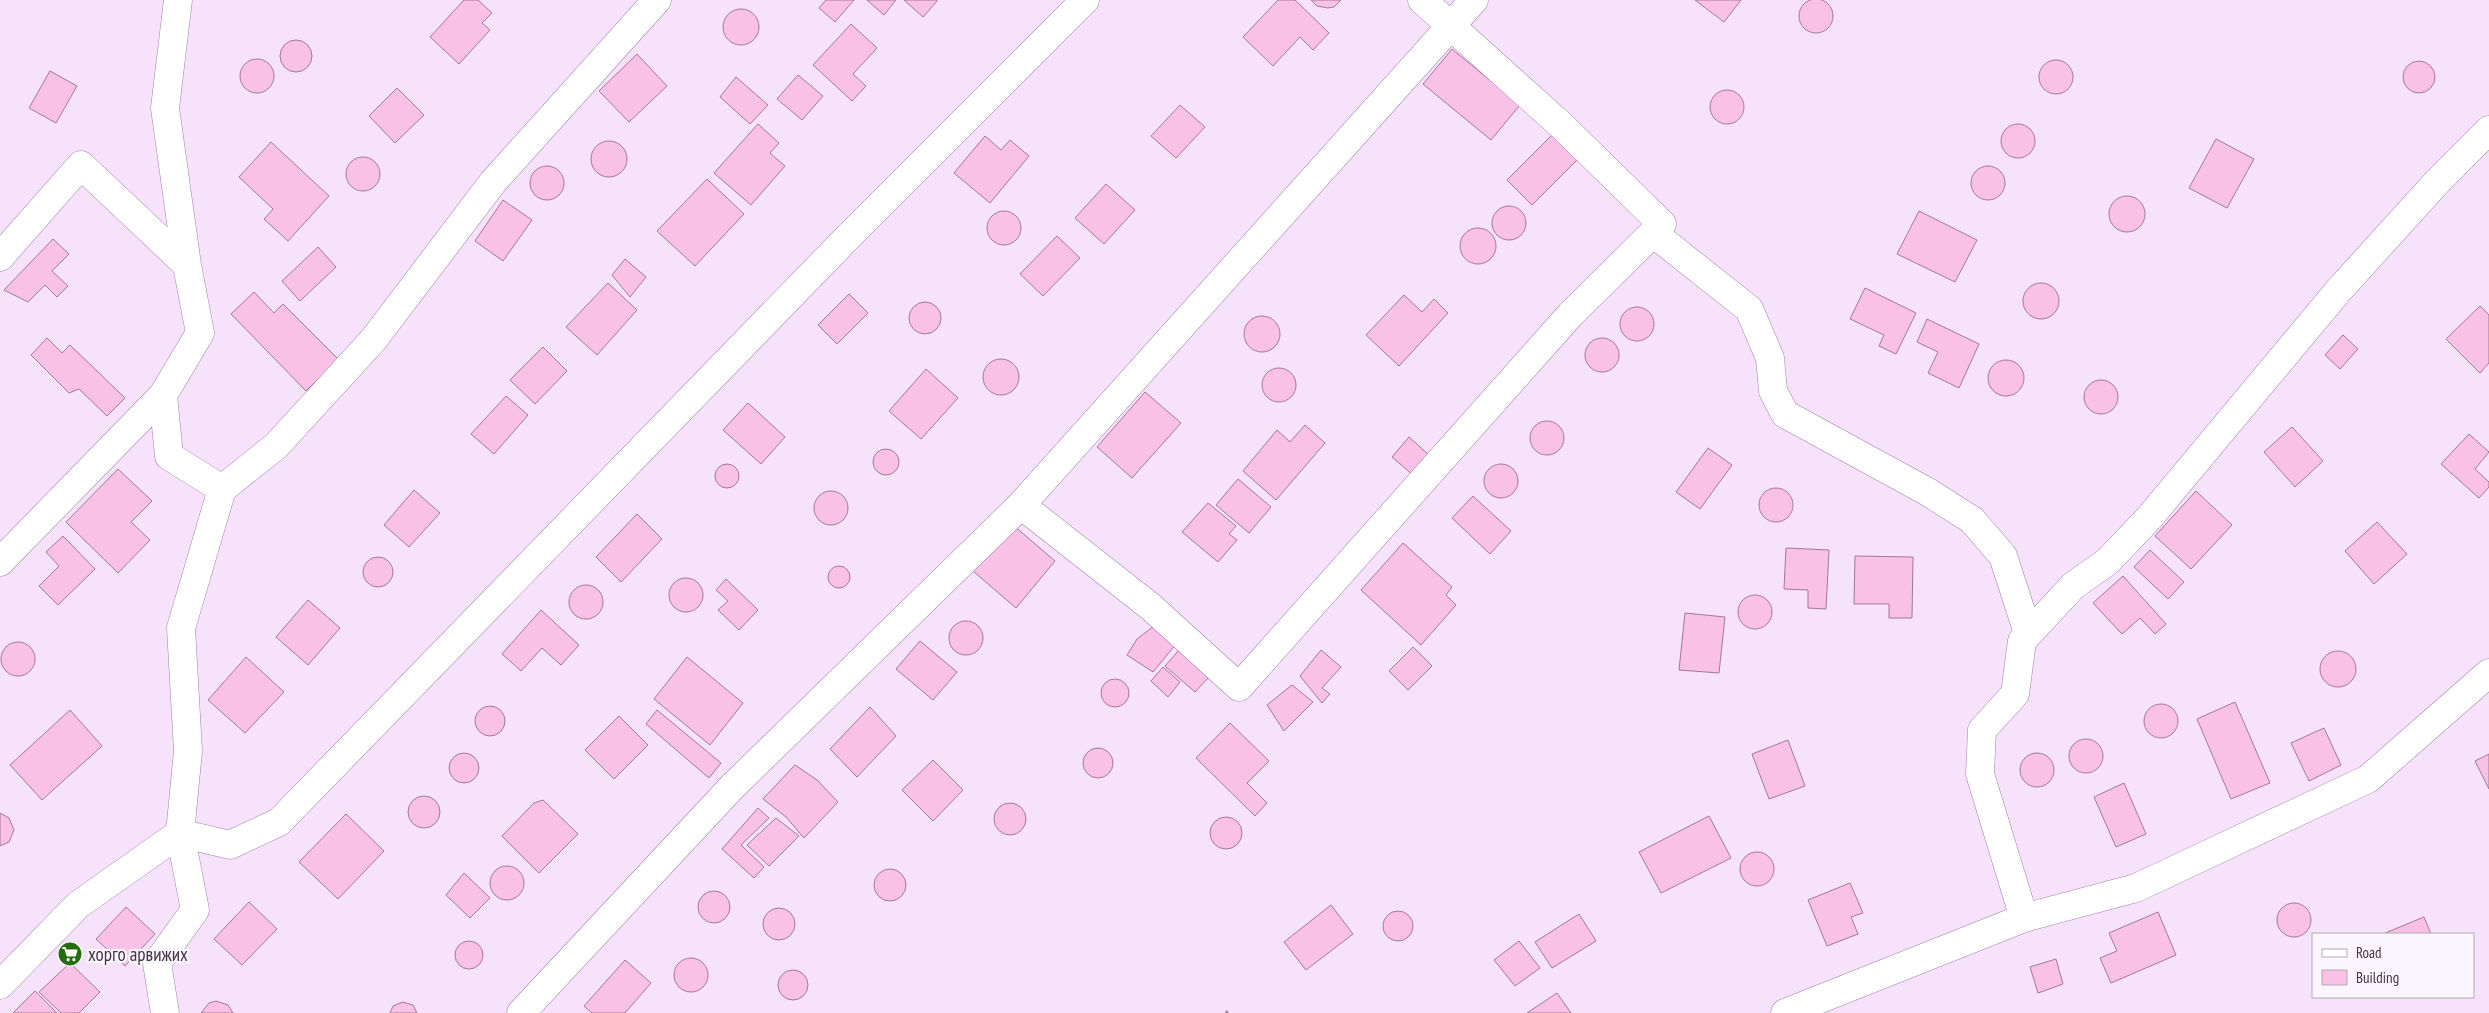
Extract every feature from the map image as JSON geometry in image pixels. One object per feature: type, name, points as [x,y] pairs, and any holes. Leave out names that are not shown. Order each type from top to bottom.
[{"type":"street","points":[[0,562],[163,394],[200,333],[187,265],[165,108],[178,0]]},
{"type":"street","points":[[165,1013],[157,963],[195,910],[180,833],[188,751],[181,628],[222,489],[276,446],[374,339],[493,182],[656,0]]},
{"type":"street","points":[[0,985],[78,905],[180,833],[230,846],[280,822],[849,236],[1085,0]]},
{"type":"street","points":[[1021,505],[1151,607],[1239,687],[1570,315],[1662,224],[1562,126],[1422,0]]},
{"type":"street","points":[[521,1013],[732,787],[1021,505],[1474,0]]},
{"type":"street","points":[[2024,918],[1980,774],[1982,730],[2015,694],[2022,640],[2073,586],[2108,561],[2149,518],[2339,290],[2438,181],[2489,130]]},
{"type":"street","points":[[0,257],[81,165],[187,265]]},
{"type":"street","points":[[1653,233],[1750,308],[1770,358],[1773,392],[1785,414],[1928,492],[1972,520],[2003,556],[2028,633]]},
{"type":"street","points":[[163,394],[169,456],[222,489]]},
{"type":"street","points":[[1785,1013],[2024,918],[2136,888],[2368,779],[2489,673]]},
{"type":"building","points":[[1816,-1],[1823,0],[1828,4],[1832,9],[1832,23],[1828,28],[1823,32],[1816,33],[1809,32],[1804,28],[1800,23],[1799,16],[1800,9],[1804,4],[1809,0]]},
{"type":"building","points":[[464,0],[478,0],[492,13],[482,23],[490,30],[459,64],[430,37]]},
{"type":"building","points":[[826,0],[854,0],[835,22],[819,8]]},
{"type":"building","points":[[867,0],[896,0],[884,15]]},
{"type":"building","points":[[904,0],[936,0],[937,1],[923,17]]},
{"type":"building","points":[[1278,0],[1295,0],[1329,33],[1313,50],[1300,37],[1273,66],[1243,37]]},
{"type":"building","points":[[1311,0],[1341,0],[1334,7],[1328,8],[1317,6]]},
{"type":"building","points":[[1695,0],[1741,0],[1724,22]]},
{"type":"building","points":[[741,9],[753,15],[759,27],[753,39],[741,45],[729,39],[723,27],[729,15]]},
{"type":"building","points":[[851,24],[877,48],[853,74],[866,86],[852,101],[813,65]]},
{"type":"building","points":[[296,40],[307,45],[312,56],[307,67],[296,72],[285,67],[280,56],[285,45]]},
{"type":"building","points":[[1452,49],[1520,105],[1491,140],[1423,84]]},
{"type":"building","points":[[637,54],[667,86],[629,122],[599,91]]},
{"type":"building","points":[[257,59],[269,64],[274,76],[269,88],[257,93],[245,88],[240,76],[245,64]]},
{"type":"building","points":[[2056,60],[2063,61],[2068,65],[2072,70],[2072,84],[2068,89],[2063,93],[2056,94],[2049,93],[2044,89],[2040,84],[2039,77],[2040,70],[2044,65],[2049,61]]},
{"type":"building","points":[[2419,61],[2430,66],[2435,77],[2430,88],[2419,93],[2408,88],[2403,77],[2408,66]]},
{"type":"building","points":[[50,71],[77,86],[56,123],[29,108]]},
{"type":"building","points":[[798,75],[823,96],[802,120],[777,99]]},
{"type":"building","points":[[736,77],[768,105],[750,124],[720,97]]},
{"type":"building","points":[[397,88],[424,115],[395,143],[369,116]]},
{"type":"building","points":[[1727,90],[1734,91],[1739,95],[1743,100],[1743,114],[1739,119],[1734,123],[1727,124],[1720,123],[1715,119],[1711,114],[1710,107],[1711,100],[1715,95],[1720,91]]},
{"type":"building","points":[[1180,105],[1205,127],[1176,158],[1151,136]]},
{"type":"building","points":[[758,124],[779,143],[770,153],[785,166],[751,205],[714,173]]},
{"type":"building","points":[[2018,124],[2025,125],[2030,129],[2034,134],[2034,148],[2030,153],[2025,157],[2018,158],[2011,157],[2006,153],[2002,148],[2001,141],[2002,134],[2006,129],[2011,125]]},
{"type":"building","points":[[1554,133],[1579,158],[1532,205],[1507,180]]},
{"type":"building","points":[[985,136],[1001,150],[1010,140],[1029,156],[990,203],[954,173]]},
{"type":"building","points":[[2216,139],[2254,159],[2227,208],[2189,188]]},
{"type":"building","points":[[609,141],[616,142],[622,146],[626,152],[626,166],[622,172],[616,176],[609,177],[602,176],[596,172],[592,166],[591,159],[592,152],[596,146],[602,142]]},
{"type":"building","points":[[271,142],[329,196],[288,241],[264,219],[273,209],[239,177]]},
{"type":"building","points":[[363,157],[375,162],[380,174],[375,186],[363,191],[351,186],[346,174],[351,162]]},
{"type":"building","points":[[547,166],[559,171],[564,183],[559,195],[547,200],[535,195],[530,183],[535,171]]},
{"type":"building","points":[[1988,166],[1995,167],[2000,171],[2004,176],[2004,190],[2000,195],[1995,199],[1988,200],[1981,199],[1976,195],[1972,190],[1971,183],[1972,176],[1976,171],[1981,167]]},
{"type":"building","points":[[707,179],[744,214],[695,266],[657,231]]},
{"type":"building","points":[[1106,184],[1135,210],[1104,244],[1075,218]]},
{"type":"building","points":[[2127,196],[2139,202],[2145,214],[2139,226],[2127,232],[2115,226],[2109,214],[2115,202]]},
{"type":"building","points":[[503,200],[532,220],[503,261],[475,241]]},
{"type":"building","points":[[1509,206],[1516,207],[1521,211],[1525,216],[1525,230],[1521,235],[1516,239],[1509,240],[1502,239],[1497,235],[1493,230],[1492,223],[1493,216],[1497,211],[1502,207]]},
{"type":"building","points":[[1004,211],[1011,212],[1016,216],[1020,221],[1020,235],[1016,240],[1011,244],[1004,245],[997,244],[992,240],[988,235],[987,228],[988,221],[992,216],[997,212]]},
{"type":"building","points":[[1919,211],[1977,240],[1955,282],[1897,254]]},
{"type":"building","points":[[1478,228],[1490,234],[1496,246],[1490,258],[1478,264],[1466,258],[1460,246],[1466,234]]},
{"type":"building","points":[[1057,236],[1080,258],[1043,296],[1020,274]]},
{"type":"building","points":[[53,239],[69,254],[52,271],[68,286],[57,297],[45,285],[28,302],[4,290]]},
{"type":"building","points":[[318,247],[336,267],[300,301],[282,281]]},
{"type":"building","points":[[625,259],[646,277],[630,297],[612,275]]},
{"type":"building","points":[[608,283],[637,310],[597,355],[566,327]]},
{"type":"building","points":[[2041,283],[2053,289],[2059,301],[2053,313],[2041,319],[2029,313],[2023,301],[2029,289]]},
{"type":"building","points":[[1865,288],[1916,313],[1896,354],[1879,346],[1884,335],[1850,319]]},
{"type":"building","points":[[254,292],[274,313],[283,304],[338,359],[306,391],[231,314]]},
{"type":"building","points":[[849,294],[868,313],[837,344],[818,325]]},
{"type":"building","points":[[1404,295],[1422,312],[1434,299],[1448,313],[1399,366],[1366,335]]},
{"type":"building","points":[[925,302],[937,306],[941,318],[937,330],[925,334],[913,330],[909,318],[913,306]]},
{"type":"building","points":[[2480,306],[2489,315],[2489,363],[2480,373],[2446,339]]},
{"type":"building","points":[[1637,307],[1644,308],[1649,312],[1653,317],[1653,331],[1649,336],[1644,340],[1637,341],[1630,340],[1625,336],[1621,331],[1620,324],[1621,317],[1625,312],[1630,308]]},
{"type":"building","points":[[1262,316],[1274,322],[1280,334],[1274,346],[1262,352],[1250,346],[1244,334],[1250,322]]},
{"type":"building","points":[[1927,319],[1979,344],[1959,388],[1928,373],[1938,352],[1917,342]]},
{"type":"building","points":[[2343,335],[2358,349],[2340,369],[2325,355]]},
{"type":"building","points":[[47,338],[62,353],[70,345],[125,398],[107,416],[79,389],[69,393],[31,355]]},
{"type":"building","points":[[1602,338],[1609,339],[1614,343],[1618,348],[1618,362],[1614,367],[1609,371],[1602,372],[1595,371],[1590,367],[1586,362],[1585,355],[1586,348],[1590,343],[1595,339]]},
{"type":"building","points":[[543,347],[567,371],[535,404],[510,380]]},
{"type":"building","points":[[1001,359],[1013,365],[1019,377],[1013,389],[1001,395],[989,389],[983,377],[989,365]]},
{"type":"building","points":[[2006,360],[2018,366],[2024,378],[2018,390],[2006,396],[1994,390],[1988,378],[1994,366]]},
{"type":"building","points":[[1279,368],[1286,369],[1291,373],[1295,378],[1295,392],[1291,397],[1286,401],[1279,402],[1272,401],[1267,397],[1263,392],[1262,385],[1263,378],[1267,373],[1272,369]]},
{"type":"building","points":[[926,369],[958,398],[921,439],[889,411]]},
{"type":"building","points":[[2101,380],[2108,381],[2113,385],[2117,390],[2117,404],[2113,409],[2108,413],[2101,414],[2094,413],[2089,409],[2085,404],[2084,397],[2085,390],[2089,385],[2094,381]]},
{"type":"building","points":[[1145,392],[1181,423],[1132,478],[1097,447]]},
{"type":"building","points":[[506,396],[528,415],[494,454],[471,434]]},
{"type":"building","points":[[748,403],[785,437],[761,464],[723,430]]},
{"type":"building","points":[[1547,421],[1554,422],[1559,426],[1563,431],[1563,445],[1559,450],[1554,454],[1547,455],[1540,454],[1535,450],[1531,445],[1530,438],[1531,431],[1535,426],[1540,422]]},
{"type":"building","points":[[1305,425],[1325,443],[1276,500],[1243,471],[1277,430],[1290,442]]},
{"type":"building","points":[[2292,427],[2323,461],[2295,487],[2264,452]]},
{"type":"building","points":[[2469,434],[2489,452],[2475,469],[2489,482],[2489,487],[2479,498],[2441,464]]},
{"type":"building","points":[[1409,437],[1430,456],[1413,475],[1392,457]]},
{"type":"building","points":[[1708,448],[1732,465],[1700,509],[1676,492]]},
{"type":"building","points":[[886,449],[895,453],[899,462],[895,471],[886,475],[877,471],[873,462],[877,453]]},
{"type":"building","points":[[722,464],[732,464],[739,471],[739,481],[732,488],[722,488],[715,481],[715,471]]},
{"type":"building","points":[[1501,464],[1508,465],[1513,469],[1517,474],[1517,488],[1513,493],[1508,497],[1501,498],[1494,497],[1489,493],[1485,488],[1484,481],[1485,474],[1489,469],[1494,465]]},
{"type":"building","points":[[118,469],[152,501],[131,522],[150,540],[118,573],[66,522]]},
{"type":"building","points":[[1238,479],[1271,507],[1249,533],[1216,505]]},
{"type":"building","points":[[1776,488],[1783,489],[1788,493],[1792,498],[1792,512],[1788,517],[1783,521],[1776,522],[1769,521],[1764,517],[1760,512],[1759,505],[1760,498],[1764,493],[1769,489]]},
{"type":"building","points":[[414,490],[440,513],[409,547],[384,525]]},
{"type":"building","points":[[831,491],[838,492],[843,496],[847,501],[847,515],[843,520],[838,524],[831,525],[824,524],[819,520],[815,515],[814,508],[815,501],[819,496],[824,492]]},
{"type":"building","points":[[2196,491],[2232,525],[2191,569],[2155,536]]},
{"type":"building","points":[[1473,496],[1511,531],[1490,554],[1452,518]]},
{"type":"building","points":[[1208,503],[1236,526],[1229,534],[1237,540],[1218,562],[1182,532]]},
{"type":"building","points":[[637,514],[662,539],[621,582],[596,557]]},
{"type":"building","points":[[2377,522],[2407,554],[2374,584],[2345,551]]},
{"type":"building","points":[[1013,525],[1055,561],[1016,608],[973,571]]},
{"type":"building","points":[[63,536],[95,569],[58,605],[39,586],[59,566],[46,552]]},
{"type":"building","points":[[1403,543],[1452,587],[1446,595],[1456,605],[1421,645],[1361,590]]},
{"type":"building","points":[[1786,548],[1829,550],[1826,609],[1808,608],[1808,590],[1784,589]]},
{"type":"building","points":[[2150,550],[2184,582],[2168,599],[2134,567]]},
{"type":"building","points":[[1855,556],[1913,557],[1912,618],[1889,618],[1889,604],[1854,604]]},
{"type":"building","points":[[378,557],[384,558],[392,566],[392,578],[384,586],[378,587],[372,586],[364,578],[363,572],[364,566],[372,558]]},
{"type":"building","points":[[839,566],[847,569],[850,577],[847,585],[839,588],[831,585],[828,577],[831,569]]},
{"type":"building","points":[[2123,576],[2166,624],[2155,634],[2140,618],[2122,634],[2093,603]]},
{"type":"building","points":[[686,578],[698,583],[703,595],[698,607],[686,612],[674,607],[669,595],[674,583]]},
{"type":"building","points":[[726,579],[758,610],[739,630],[718,610],[728,601],[716,590]]},
{"type":"building","points":[[586,585],[598,590],[603,602],[598,614],[586,619],[574,614],[569,602],[574,590]]},
{"type":"building","points":[[1755,595],[1762,596],[1767,600],[1771,605],[1771,619],[1767,624],[1762,628],[1755,629],[1748,628],[1743,624],[1739,619],[1738,612],[1739,605],[1743,600],[1748,596]]},
{"type":"building","points":[[308,600],[340,628],[308,665],[276,637]]},
{"type":"building","points":[[541,610],[579,645],[561,665],[542,648],[521,671],[502,654]]},
{"type":"building","points":[[1685,613],[1725,617],[1719,673],[1679,670]]},
{"type":"building","points":[[966,621],[978,626],[983,638],[978,650],[966,655],[954,650],[949,638],[954,626]]},
{"type":"building","points":[[1154,626],[1176,644],[1153,672],[1127,655],[1137,639]]},
{"type":"building","points":[[920,641],[957,672],[933,700],[896,669]]},
{"type":"building","points":[[18,642],[30,647],[35,659],[30,671],[18,676],[6,671],[1,659],[6,647]]},
{"type":"building","points":[[1413,647],[1432,666],[1408,690],[1389,671]]},
{"type":"building","points":[[1180,649],[1210,676],[1195,692],[1165,666]]},
{"type":"building","points":[[1321,650],[1341,667],[1322,688],[1330,694],[1322,703],[1300,676]]},
{"type":"building","points":[[2338,651],[2350,657],[2356,669],[2350,681],[2338,687],[2326,681],[2320,669],[2326,657]]},
{"type":"building","points":[[246,657],[284,692],[245,733],[208,700]]},
{"type":"building","points":[[687,657],[743,703],[710,745],[654,699]]},
{"type":"building","points":[[1163,667],[1180,682],[1168,697],[1151,681]]},
{"type":"building","points":[[1115,679],[1125,683],[1129,693],[1125,703],[1115,707],[1105,703],[1101,693],[1105,683]]},
{"type":"building","points":[[1292,685],[1313,702],[1284,731],[1267,705]]},
{"type":"building","points":[[2235,702],[2270,783],[2231,799],[2197,719]]},
{"type":"building","points":[[2161,704],[2168,705],[2173,709],[2177,714],[2177,728],[2173,733],[2168,737],[2161,738],[2154,737],[2149,733],[2145,728],[2144,721],[2145,714],[2149,709],[2154,705]]},
{"type":"building","points":[[490,706],[501,710],[505,721],[501,732],[490,736],[479,732],[475,721],[479,710]]},
{"type":"building","points":[[870,707],[896,736],[857,777],[830,749]]},
{"type":"building","points":[[70,710],[102,746],[42,800],[10,765]]},
{"type":"building","points":[[657,710],[721,763],[709,778],[646,724]]},
{"type":"building","points":[[619,716],[648,745],[614,779],[585,750]]},
{"type":"building","points":[[1230,723],[1269,761],[1247,783],[1267,803],[1255,816],[1196,758]]},
{"type":"building","points":[[2324,728],[2341,765],[2309,781],[2291,743]]},
{"type":"building","points":[[2086,739],[2093,740],[2098,744],[2102,749],[2102,763],[2098,768],[2093,772],[2086,773],[2079,772],[2074,768],[2070,763],[2069,756],[2070,749],[2074,744],[2079,740]]},
{"type":"building","points":[[1788,740],[1805,786],[1769,799],[1752,754]]},
{"type":"building","points":[[1098,748],[1109,752],[1113,763],[1109,774],[1098,778],[1087,774],[1083,763],[1087,752]]},
{"type":"building","points":[[464,753],[475,757],[479,768],[475,779],[464,783],[453,779],[449,768],[453,757]]},
{"type":"building","points":[[2037,753],[2044,754],[2049,758],[2053,763],[2053,777],[2049,782],[2044,786],[2037,787],[2030,786],[2025,782],[2021,777],[2020,770],[2021,763],[2025,758],[2030,754]]},
{"type":"building","points":[[2489,754],[2489,789],[2475,761]]},
{"type":"building","points":[[933,760],[963,790],[933,821],[902,790]]},
{"type":"building","points":[[795,765],[817,780],[838,802],[804,838],[786,817],[763,799]]},
{"type":"building","points":[[2124,783],[2146,834],[2116,847],[2094,797]]},
{"type":"building","points":[[424,796],[430,797],[435,801],[439,806],[439,818],[435,823],[430,827],[424,828],[418,827],[413,823],[409,818],[408,812],[409,806],[413,801],[418,797]]},
{"type":"building","points":[[543,800],[578,834],[539,873],[502,836],[534,803]]},
{"type":"building","points":[[1010,803],[1016,804],[1021,808],[1025,813],[1025,825],[1021,830],[1016,834],[1010,835],[1004,834],[999,830],[995,825],[994,819],[995,813],[999,808],[1004,804]]},
{"type":"building","points":[[758,808],[769,818],[741,845],[764,867],[754,878],[722,849]]},
{"type":"building","points":[[0,813],[9,818],[14,830],[9,842],[0,846]]},
{"type":"building","points":[[346,814],[384,851],[338,899],[299,862]]},
{"type":"building","points":[[1709,816],[1731,858],[1661,893],[1639,852]]},
{"type":"building","points":[[1226,817],[1232,818],[1237,822],[1241,827],[1241,839],[1237,844],[1232,848],[1226,849],[1220,848],[1215,844],[1211,839],[1210,833],[1211,827],[1215,822],[1220,818]]},
{"type":"building","points":[[776,818],[799,836],[769,866],[747,845]]},
{"type":"building","points":[[1757,852],[1764,853],[1769,857],[1773,862],[1773,876],[1769,881],[1764,885],[1757,886],[1750,885],[1745,881],[1741,876],[1740,869],[1741,862],[1745,857],[1750,853]]},
{"type":"building","points":[[507,866],[514,867],[519,871],[523,876],[523,890],[519,895],[514,899],[507,900],[500,899],[495,895],[491,890],[490,883],[491,876],[495,871],[500,867]]},
{"type":"building","points":[[890,869],[901,874],[906,885],[901,896],[890,901],[879,896],[874,885],[879,874]]},
{"type":"building","points":[[464,873],[490,898],[470,918],[446,895]]},
{"type":"building","points":[[1850,883],[1863,913],[1851,917],[1858,934],[1827,946],[1808,900]]},
{"type":"building","points":[[714,891],[720,892],[725,896],[729,901],[729,913],[725,918],[720,922],[714,923],[708,922],[703,918],[699,913],[698,907],[699,901],[703,896],[708,892]]},
{"type":"building","points":[[249,902],[277,929],[242,965],[214,939]]},
{"type":"building","points":[[2294,903],[2301,904],[2306,908],[2310,913],[2310,927],[2306,932],[2301,936],[2294,937],[2287,936],[2282,932],[2278,927],[2277,920],[2278,913],[2282,908],[2287,904]]},
{"type":"building","points":[[1331,905],[1353,934],[1306,970],[1284,942]]},
{"type":"building","points":[[126,907],[155,934],[125,966],[96,939]]},
{"type":"building","points":[[779,908],[785,909],[790,913],[794,918],[794,930],[790,935],[785,939],[779,940],[773,939],[768,935],[764,930],[763,924],[764,918],[768,913],[773,909]]},
{"type":"building","points":[[1398,911],[1409,915],[1413,926],[1409,937],[1398,941],[1387,937],[1383,926],[1387,915]]},
{"type":"building","points":[[2158,912],[2176,955],[2111,983],[2100,958],[2117,951],[2109,933]]},
{"type":"building","points":[[1579,914],[1596,941],[1552,968],[1535,942]]},
{"type":"building","points":[[2424,917],[2431,933],[2385,933]]},
{"type":"building","points":[[469,941],[479,945],[483,955],[479,965],[469,969],[459,965],[455,955],[459,945]]},
{"type":"building","points":[[1519,941],[1540,968],[1515,986],[1494,960]]},
{"type":"building","points":[[691,958],[703,963],[708,975],[703,987],[691,992],[679,987],[674,975],[679,963]]},
{"type":"building","points":[[2056,959],[2063,984],[2038,993],[2030,967]]},
{"type":"building","points":[[625,960],[651,983],[625,1013],[592,1013],[584,1006]]},
{"type":"building","points":[[70,963],[100,992],[79,1013],[61,1013],[39,992]]},
{"type":"building","points":[[793,970],[799,971],[807,979],[807,991],[799,999],[793,1000],[787,999],[779,991],[778,985],[779,979],[787,971]]},
{"type":"building","points":[[35,991],[57,1013],[13,1013]]},
{"type":"building","points":[[1557,993],[1571,1013],[1527,1013]]},
{"type":"building","points":[[216,1001],[228,1005],[233,1013],[201,1013],[209,1003]]},
{"type":"building","points":[[403,1002],[413,1005],[417,1013],[390,1013],[393,1006]]},
{"type":"place","name":"хорго арвижих","points":[[70,954]]}]
